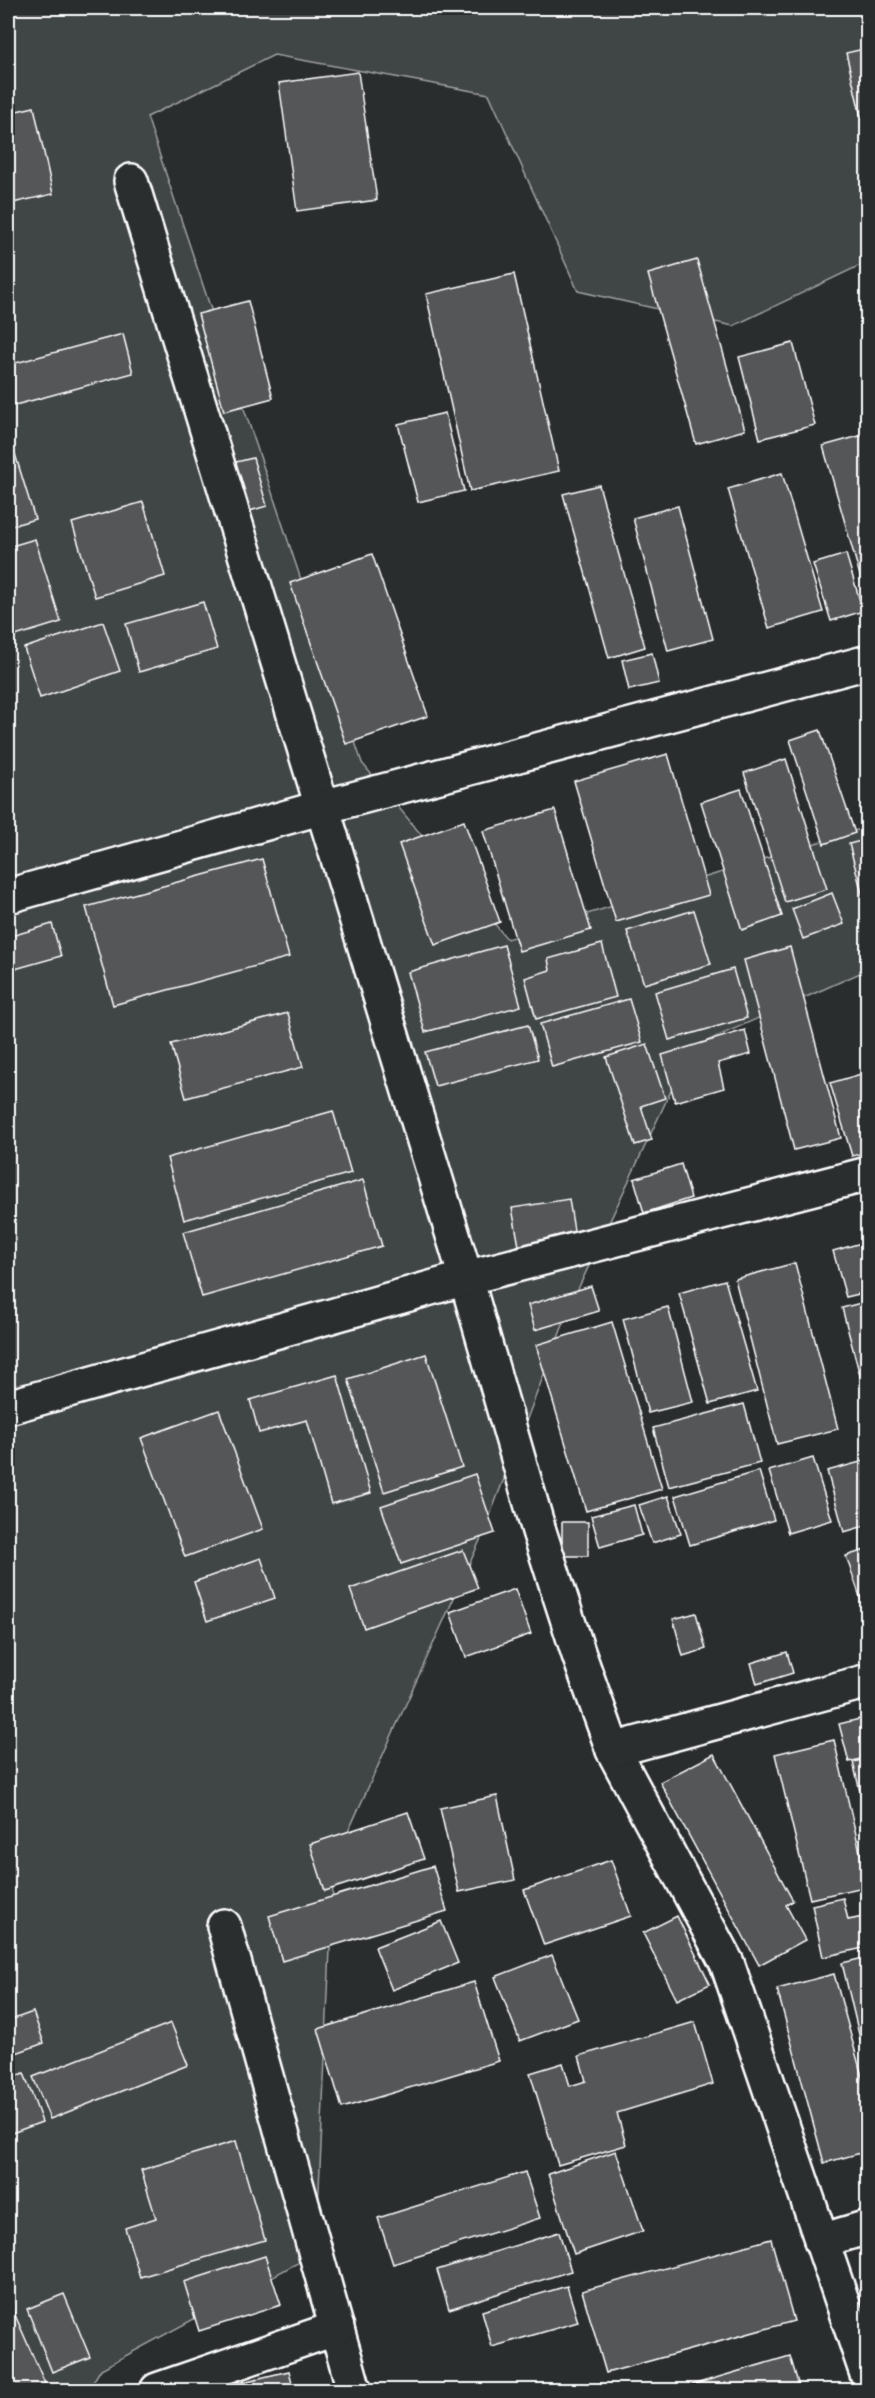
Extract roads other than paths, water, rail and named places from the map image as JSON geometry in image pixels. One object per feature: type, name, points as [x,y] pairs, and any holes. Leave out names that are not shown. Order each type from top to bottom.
[{"type":"street","points":[[131,181],[466,1278],[539,1531],[613,1750],[727,1963],[867,2377]]},
{"type":"street","points":[[8,896],[323,807],[867,662]]},
{"type":"street","points":[[8,1407],[466,1278],[867,1174]]},
{"type":"street","points":[[613,1750],[867,1681]]},
{"type":"street","points":[[224,1926],[354,2391]]},
{"type":"street","points":[[821,2241],[867,2227]]},
{"type":"street","points":[[157,2391],[337,2328]]}]
